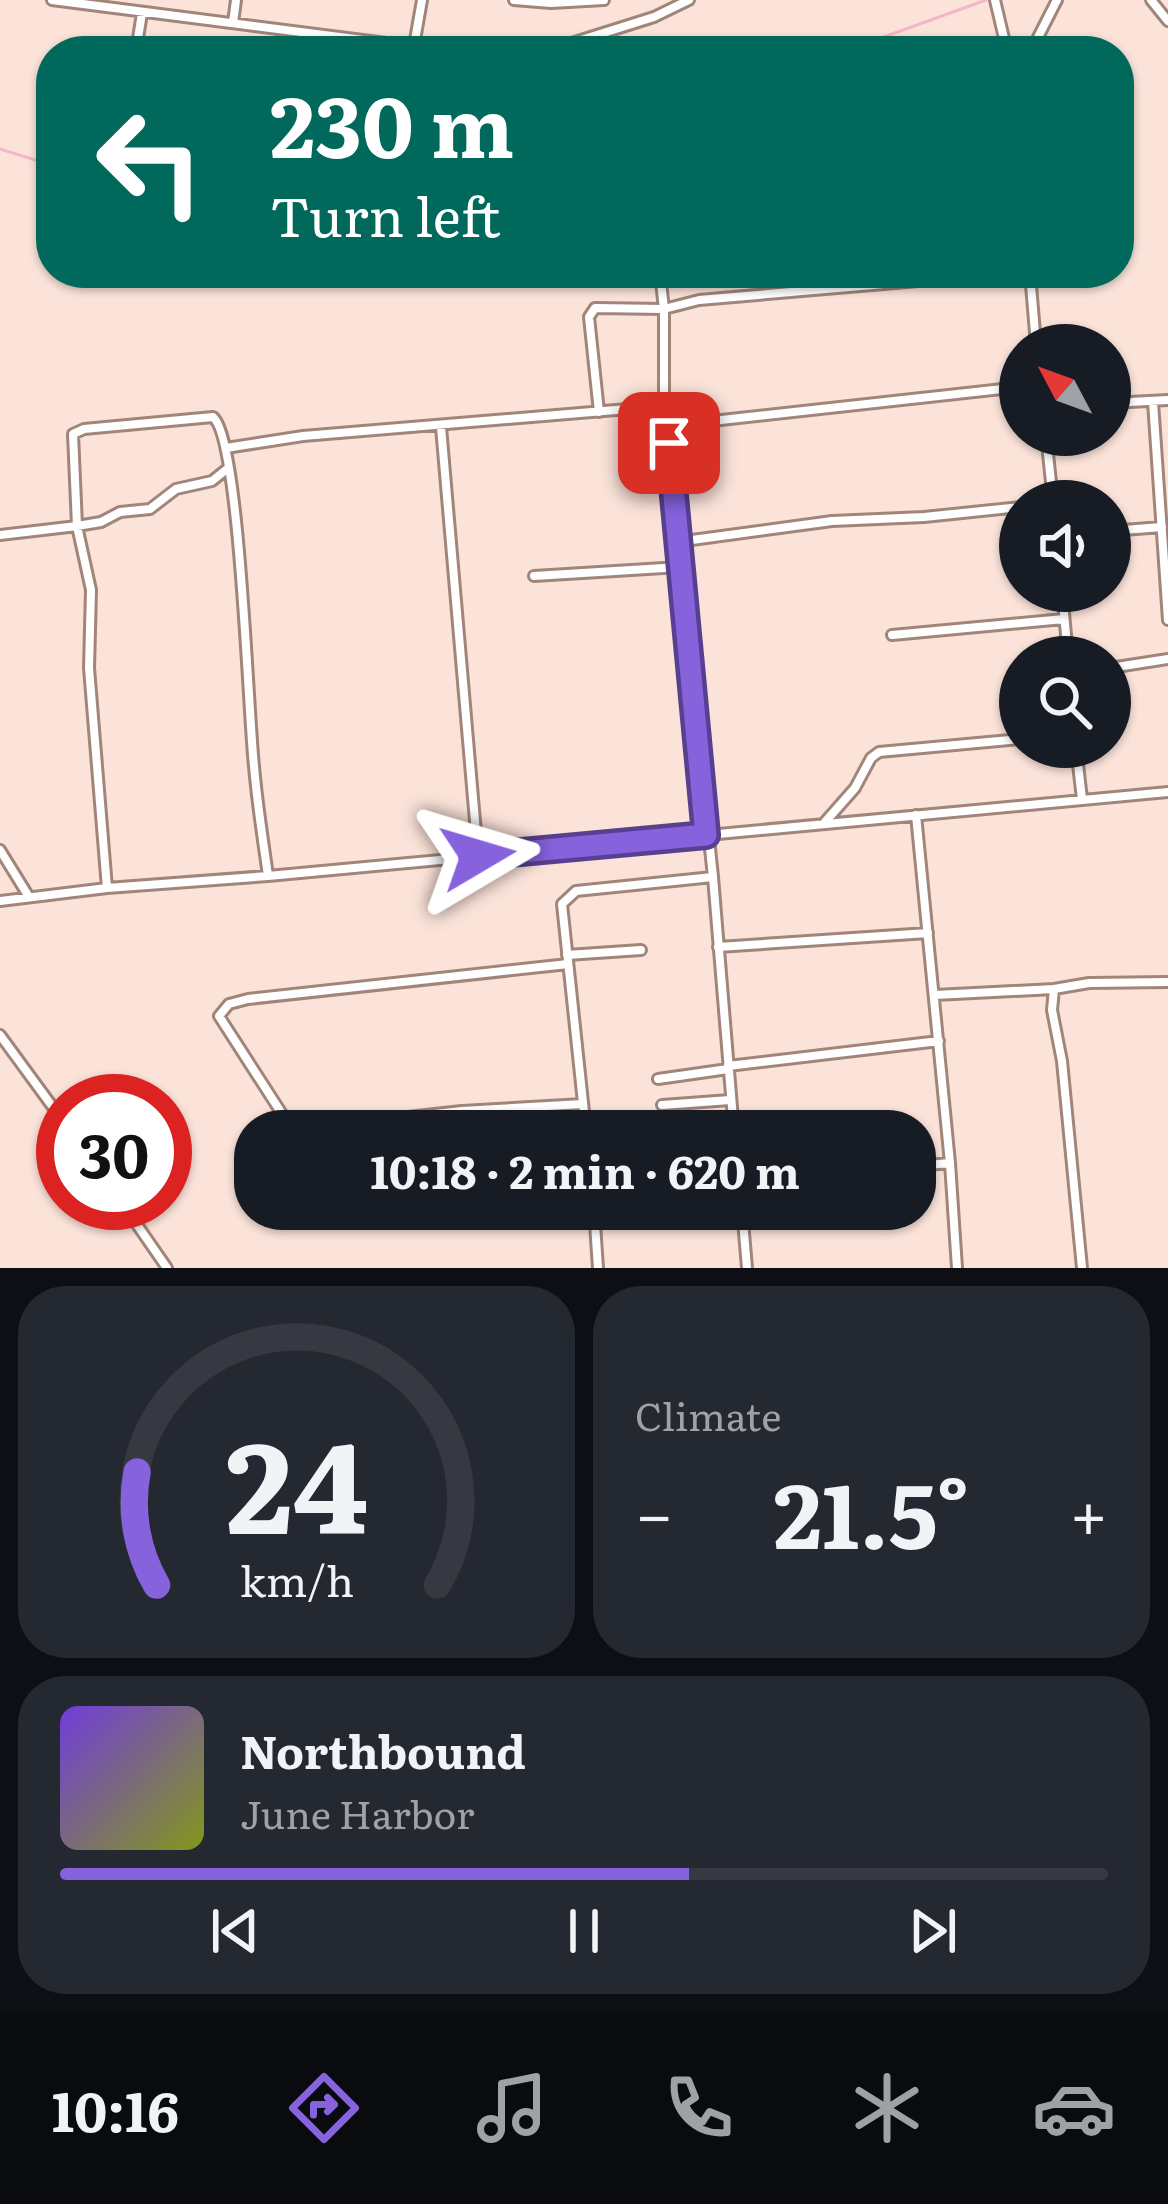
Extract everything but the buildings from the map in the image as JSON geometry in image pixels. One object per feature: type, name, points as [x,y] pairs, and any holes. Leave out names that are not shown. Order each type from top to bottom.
[{"type":"street","points":[[52,0],[335,36]]},
{"type":"street","points":[[233,23],[236,0]]},
{"type":"street","points":[[416,36],[422,0]]},
{"type":"street","points":[[514,0],[604,0]]},
{"type":"street","points":[[586,36],[689,0]]},
{"type":"street","points":[[995,0],[1003,36]]},
{"type":"street","points":[[1039,36],[1057,0]]},
{"type":"street","points":[[1150,0],[1168,21]]},
{"type":"street","points":[[138,36],[142,13]]},
{"type":"street","points":[[662,288],[664,406],[731,1110]]},
{"type":"street","points":[[599,412],[592,311],[664,309],[712,298],[832,288]]},
{"type":"street","points":[[1031,288],[1034,324]]},
{"type":"street","points":[[667,426],[999,389]]},
{"type":"street","points":[[1131,403],[1168,400]]},
{"type":"street","points":[[1153,402],[1168,620]]},
{"type":"street","points":[[226,448],[303,436],[664,406]]},
{"type":"street","points":[[107,887],[89,668],[92,590],[77,526],[75,431],[213,417],[221,424],[226,448],[239,552],[254,768],[268,876]]},
{"type":"street","points":[[441,427],[478,856]]},
{"type":"street","points":[[0,535],[101,522],[121,512],[150,509],[176,488],[212,481],[228,467]]},
{"type":"street","points":[[677,542],[832,521],[999,509]]},
{"type":"street","points":[[1131,529],[1162,527]]},
{"type":"street","points":[[534,576],[680,566]]},
{"type":"street","points":[[1064,612],[1066,636]]},
{"type":"street","points":[[892,634],[1064,619]]},
{"type":"street","points":[[1131,665],[1168,659]]},
{"type":"street","points":[[825,822],[879,752],[999,741]]},
{"type":"street","points":[[1078,768],[1082,799]]},
{"type":"street","points":[[0,901],[107,887],[1168,793]]},
{"type":"street","points":[[916,815],[957,1268]]},
{"type":"street","points":[[0,850],[29,897]]},
{"type":"street","points":[[584,1110],[562,904],[576,891],[712,877]]},
{"type":"street","points":[[718,947],[928,933]]},
{"type":"street","points":[[583,1104],[462,1111],[299,1129],[284,1117],[219,1016],[229,1004],[248,999],[641,950]]},
{"type":"street","points":[[935,995],[1168,982]]},
{"type":"street","points":[[1054,989],[1052,1010],[1065,1084],[1082,1268]]},
{"type":"street","points":[[0,1035],[36,1084]]},
{"type":"street","points":[[658,1078],[939,1041]]},
{"type":"street","points":[[662,1105],[730,1100]]},
{"type":"street","points":[[936,1164],[950,1162]]},
{"type":"street","points":[[141,1230],[167,1268]]},
{"type":"street","points":[[595,1230],[598,1268]]},
{"type":"street","points":[[744,1230],[747,1268]]},
{"type":"waterway","points":[[886,36],[986,0]]},
{"type":"waterway","points":[[0,149],[36,160]]},
{"type":"route","points":[[478,856],[706,835],[669,443]]}]
